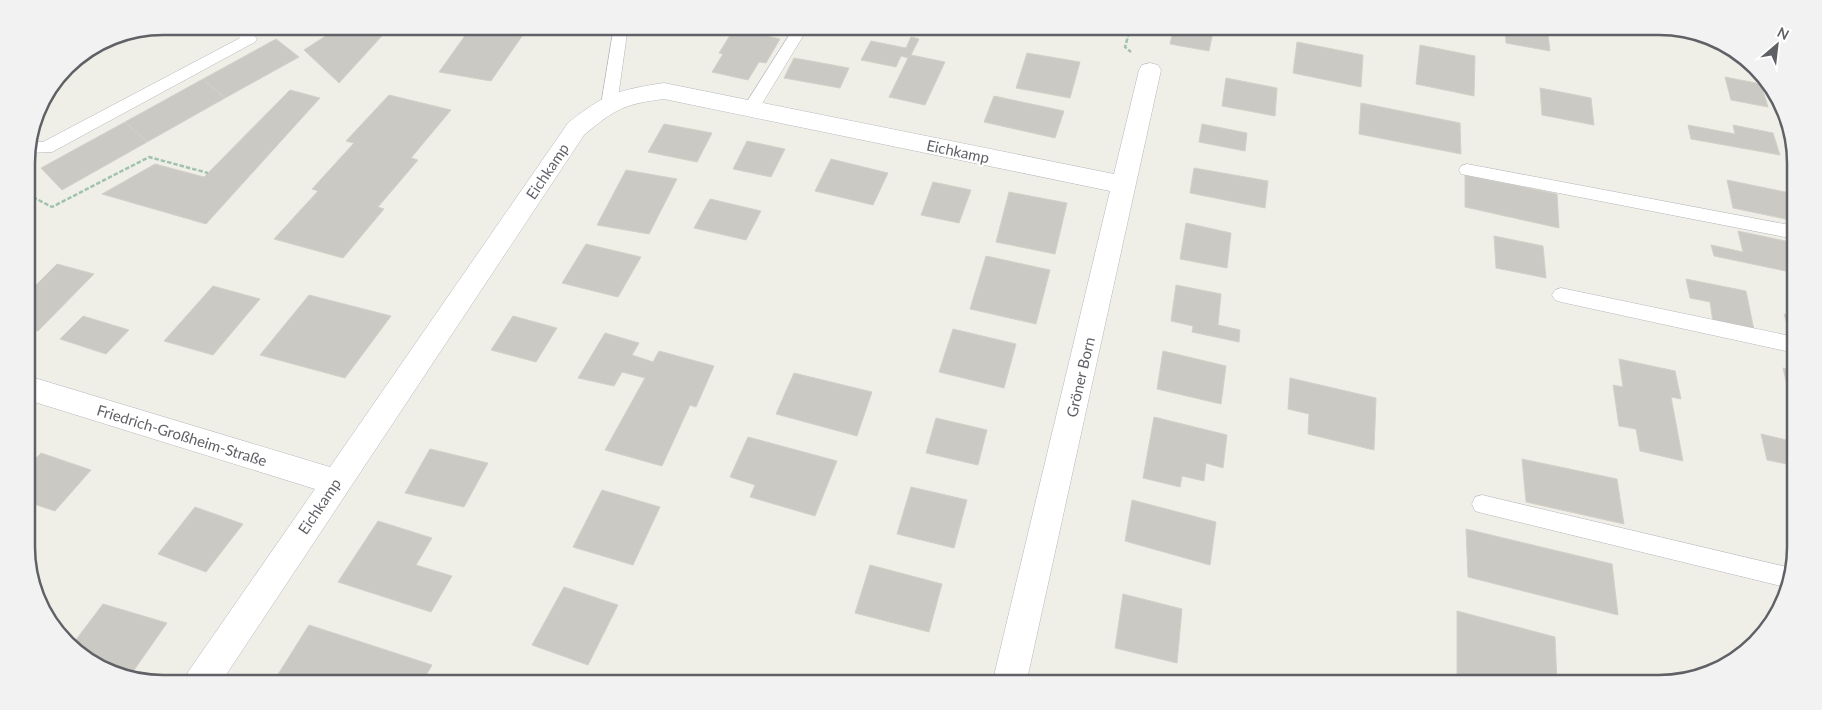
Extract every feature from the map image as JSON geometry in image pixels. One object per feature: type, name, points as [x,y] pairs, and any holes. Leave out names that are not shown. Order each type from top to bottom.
[{"type":"street","name":"Gröner Born","points":[[1011,675],[1150,70]]},
{"type":"street","name":"Eichkamp","points":[[206,675],[576,128],[602,108],[629,96],[664,91],[1124,185]]},
{"type":"street","name":"Friedrich-Großheim-Straße","points":[[35,390],[335,482]]},
{"type":"lane","points":[[36,148],[46,148],[250,38],[247,35]]},
{"type":"lane","points":[[609,105],[620,35]]},
{"type":"lane","points":[[751,108],[796,35]]},
{"type":"lane","points":[[1467,170],[1787,231]]},
{"type":"lane","points":[[1561,295],[1787,343]]},
{"type":"lane","points":[[1482,504],[1784,576]]},
{"type":"path","points":[[35,198],[52,207],[149,157],[208,174]]},
{"type":"building","points":[[327,35],[383,35],[339,83],[304,50]]},
{"type":"building","points":[[466,35],[523,35],[491,81],[439,72]]},
{"type":"building","points":[[730,35],[762,35],[780,39],[766,63],[759,62],[748,80],[712,72],[723,54],[719,53]]},
{"type":"building","points":[[1172,35],[1212,35],[1209,51],[1170,44]]},
{"type":"building","points":[[1506,35],[1548,35],[1550,51],[1506,43]]},
{"type":"building","points":[[911,37],[919,39],[911,55],[945,62],[925,105],[889,97],[908,58],[901,56],[896,67],[861,60],[871,41],[906,48]]},
{"type":"building","points":[[276,39],[299,57],[225,98],[203,79]]},
{"type":"building","points":[[1297,42],[1363,55],[1361,87],[1293,73]]},
{"type":"building","points":[[1420,45],[1475,56],[1474,96],[1416,84]]},
{"type":"building","points":[[1027,53],[1080,62],[1070,98],[1016,88]]},
{"type":"building","points":[[794,58],[849,68],[840,88],[784,78]]},
{"type":"building","points":[[1725,77],[1760,84],[1768,107],[1731,100]]},
{"type":"building","points":[[1226,78],[1277,88],[1275,116],[1222,106]]},
{"type":"building","points":[[203,79],[225,98],[147,142],[125,122]]},
{"type":"building","points":[[1540,88],[1591,98],[1594,125],[1542,115]]},
{"type":"building","points":[[290,90],[320,98],[206,224],[102,194],[155,164],[204,177]]},
{"type":"building","points":[[389,95],[451,110],[411,158],[418,160],[378,207],[384,209],[343,258],[274,239],[318,191],[312,189],[354,143],[346,141]]},
{"type":"building","points":[[994,96],[1064,111],[1055,138],[984,122]]},
{"type":"building","points":[[1361,103],[1460,123],[1461,154],[1359,134]]},
{"type":"building","points":[[125,122],[147,142],[62,190],[41,168]]},
{"type":"building","points":[[664,124],[712,133],[697,162],[648,152]]},
{"type":"building","points":[[1202,124],[1247,133],[1245,151],[1199,142]]},
{"type":"building","points":[[1688,125],[1735,134],[1733,125],[1773,133],[1780,155],[1691,139]]},
{"type":"building","points":[[747,141],[785,149],[771,177],[733,169]]},
{"type":"building","points":[[831,159],[888,173],[873,205],[815,191]]},
{"type":"building","points":[[1194,168],[1268,181],[1265,208],[1190,193]]},
{"type":"building","points":[[626,170],[677,179],[649,234],[597,225]]},
{"type":"building","points":[[1465,175],[1557,194],[1559,228],[1465,207]]},
{"type":"building","points":[[1727,180],[1787,192],[1787,219],[1733,208]]},
{"type":"building","points":[[933,182],[971,190],[959,223],[921,215]]},
{"type":"building","points":[[1009,192],[1067,203],[1055,254],[996,242]]},
{"type":"building","points":[[710,199],[761,211],[746,240],[694,228]]},
{"type":"building","points":[[1186,223],[1231,233],[1227,268],[1180,259]]},
{"type":"building","points":[[1738,231],[1787,241],[1787,271],[1714,256],[1711,245],[1743,252]]},
{"type":"building","points":[[1494,236],[1543,246],[1546,278],[1496,268]]},
{"type":"building","points":[[586,244],[641,257],[618,297],[562,283]]},
{"type":"building","points":[[986,256],[1050,270],[1036,324],[970,309]]},
{"type":"building","points":[[57,264],[94,274],[38,331],[35,330],[35,286]]},
{"type":"building","points":[[1686,279],[1746,291],[1754,330],[1713,322],[1710,302],[1690,298]]},
{"type":"building","points":[[1176,285],[1221,294],[1218,325],[1240,330],[1239,342],[1192,332],[1193,326],[1171,321]]},
{"type":"building","points":[[213,286],[260,299],[213,355],[164,341]]},
{"type":"building","points":[[309,295],[391,316],[345,378],[260,355]]},
{"type":"building","points":[[83,316],[129,330],[106,354],[60,339]]},
{"type":"building","points":[[513,316],[557,328],[536,362],[491,350]]},
{"type":"building","points":[[953,329],[1016,344],[1004,388],[939,372]]},
{"type":"building","points":[[605,333],[639,343],[632,355],[653,362],[659,351],[714,366],[696,407],[690,405],[662,466],[605,450],[645,378],[622,372],[614,386],[578,378]]},
{"type":"building","points":[[1163,351],[1226,366],[1221,404],[1157,389]]},
{"type":"building","points":[[1619,359],[1675,371],[1681,399],[1671,397],[1683,461],[1640,451],[1636,429],[1619,426],[1613,385],[1623,387]]},
{"type":"building","points":[[1783,368],[1787,369],[1787,386]]},
{"type":"building","points":[[794,373],[872,392],[857,436],[776,414]]},
{"type":"building","points":[[1290,378],[1376,398],[1374,450],[1308,434],[1309,414],[1288,409]]},
{"type":"building","points":[[1154,417],[1227,435],[1223,468],[1206,463],[1204,481],[1182,476],[1180,487],[1143,478]]},
{"type":"building","points":[[936,418],[987,430],[978,465],[926,453]]},
{"type":"building","points":[[1761,434],[1787,440],[1787,464],[1767,460]]},
{"type":"building","points":[[748,437],[837,461],[815,516],[750,497],[755,485],[730,477]]},
{"type":"building","points":[[430,449],[488,463],[464,507],[405,493]]},
{"type":"building","points":[[41,453],[91,470],[55,511],[35,504],[35,459]]},
{"type":"building","points":[[1522,459],[1617,479],[1624,524],[1526,502]]},
{"type":"building","points":[[911,487],[967,500],[954,548],[897,534]]},
{"type":"building","points":[[602,490],[660,507],[633,565],[573,547]]},
{"type":"building","points":[[1132,500],[1216,522],[1210,565],[1125,541]]},
{"type":"building","points":[[195,507],[243,524],[206,572],[158,554]]},
{"type":"building","points":[[378,521],[432,538],[416,565],[452,576],[431,612],[338,582]]},
{"type":"building","points":[[1466,529],[1612,564],[1618,615],[1468,577]]},
{"type":"building","points":[[870,565],[942,584],[929,632],[855,613]]},
{"type":"building","points":[[564,587],[618,605],[588,665],[532,645]]},
{"type":"building","points":[[1123,594],[1182,609],[1177,663],[1115,648]]},
{"type":"building","points":[[103,604],[167,623],[133,671],[106,662],[76,640]]},
{"type":"building","points":[[1457,611],[1555,637],[1557,675],[1457,675]]},
{"type":"building","points":[[309,625],[432,665],[426,675],[278,675]]}]
